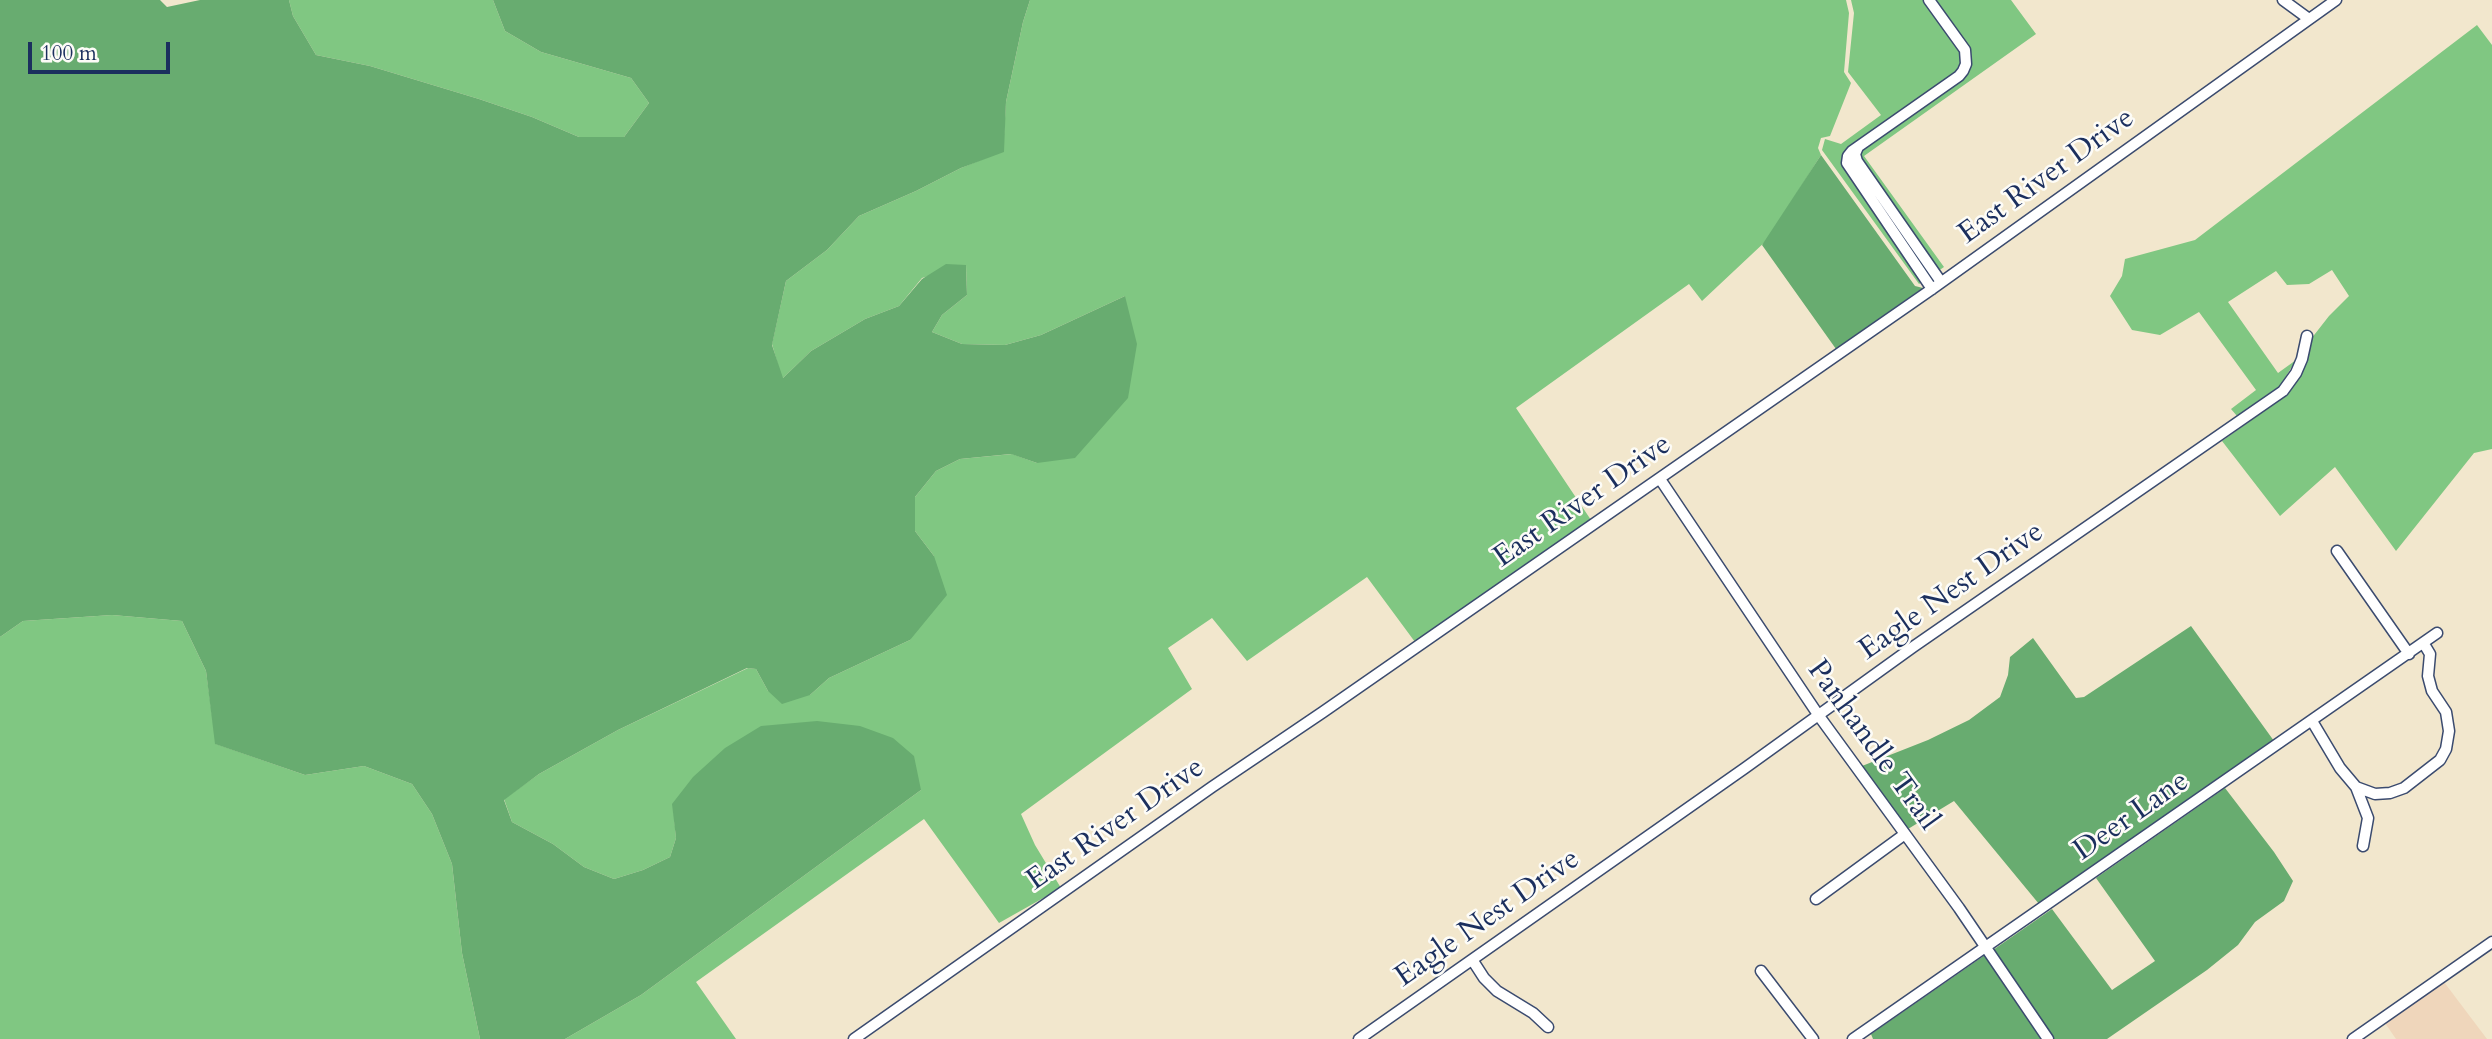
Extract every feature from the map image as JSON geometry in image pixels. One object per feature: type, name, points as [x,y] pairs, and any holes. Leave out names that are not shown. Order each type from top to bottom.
[{"type":"street","points":[[1929,0],[1965,50],[1963,71],[1861,144],[1848,156],[1848,167],[1937,286]]},
{"type":"street","points":[[2283,0],[2309,19]]},
{"type":"street","name":"East River Drive","points":[[854,1039],[1212,787],[1937,286],[2336,0]]},
{"type":"street","name":"Eagle Nest Drive","points":[[1359,1039],[2283,390],[2299,366],[2307,336]]},
{"type":"street","name":"Panhandle Trail","points":[[1660,479],[1819,716],[2048,1039]]},
{"type":"street","points":[[2337,551],[2409,654]]},
{"type":"street","name":"Deer Lane","points":[[1853,1039],[2437,633]]},
{"type":"street","points":[[2356,786],[2375,794],[2404,788],[2440,760],[2446,749],[2449,732],[2446,712],[2432,691],[2428,676],[2430,654],[2424,644]]},
{"type":"street","points":[[2312,721],[2340,768],[2356,786],[2368,818],[2362,846]]},
{"type":"street","points":[[1816,899],[1905,834]]},
{"type":"street","points":[[2353,1039],[2492,942]]},
{"type":"street","points":[[1473,961],[1497,991],[1533,1013],[1548,1027]]},
{"type":"street","points":[[1761,971],[1813,1039]]},
{"type":"shaded area","points":[[2444,982],[2487,1039],[2396,1039],[2385,1023]]},
{"type":"green space","points":[[0,0],[160,0],[167,7],[200,0],[289,0],[293,16],[316,55],[370,66],[479,99],[579,137],[624,137],[649,103],[631,78],[541,52],[505,31],[493,0],[1030,0],[1006,102],[1004,152],[961,168],[859,216],[827,250],[786,281],[772,345],[783,378],[811,351],[865,319],[899,306],[922,279],[946,264],[966,265],[967,295],[942,315],[932,332],[962,344],[1005,345],[1041,335],[1125,296],[1137,344],[1128,398],[1075,458],[1037,463],[1011,454],[960,459],[936,471],[915,497],[915,531],[934,556],[947,595],[910,640],[829,678],[810,695],[782,704],[768,691],[756,669],[747,668],[618,730],[539,774],[504,800],[512,822],[553,844],[584,867],[614,879],[643,870],[670,857],[676,838],[672,804],[693,777],[725,748],[761,726],[817,721],[860,726],[893,738],[914,756],[921,790],[641,995],[565,1039],[480,1039],[462,953],[452,864],[432,814],[412,784],[364,766],[305,775],[215,744],[206,671],[182,621],[112,615],[23,621],[0,637]]},
{"type":"green space","points":[[289,0],[493,0],[505,31],[541,52],[631,78],[649,103],[624,137],[579,137],[479,99],[370,66],[316,55],[293,16]]},
{"type":"green space","points":[[1030,0],[1846,0],[1849,13],[1844,72],[1851,83],[1830,136],[1821,138],[1818,148],[1821,155],[1767,240],[1702,301],[1689,284],[1516,408],[1591,520],[1415,642],[1367,577],[1247,661],[1212,618],[1168,648],[1192,689],[1021,814],[1035,845],[1061,888],[999,923],[924,819],[696,982],[736,1039],[565,1039],[641,995],[921,790],[673,804],[676,838],[670,857],[643,870],[614,879],[584,867],[553,844],[512,822],[504,799],[539,774],[618,730],[748,668],[756,669],[768,691],[810,695],[829,678],[910,640],[934,556],[915,531],[915,497],[936,471],[960,459],[1012,454],[1037,463],[1125,296],[1041,335],[1005,345],[962,344],[932,332],[942,315],[967,295],[966,265],[922,278],[899,306],[865,319],[811,351],[782,379],[772,344],[786,281],[827,250],[859,216],[1003,151],[1006,102]]},
{"type":"green space","points":[[1851,0],[2011,0],[2036,34],[1864,156],[1944,267],[1919,284],[1822,150],[1825,139],[1841,144],[1881,115],[1848,72],[1854,13]]},
{"type":"green space","points":[[2477,25],[2492,45],[2492,449],[2474,453],[2396,551],[2335,467],[2280,516],[2222,441],[2288,394],[2300,377],[2307,362],[2311,339],[2349,296],[2332,270],[2309,284],[2287,285],[2276,271],[2228,302],[2278,373],[2296,360],[2280,386],[2237,416],[2231,409],[2256,390],[2199,312],[2160,335],[2132,330],[2110,296],[2122,276],[2125,259],[2195,240]]},
{"type":"green space","points":[[1821,155],[1915,286],[1923,288],[1836,349],[1762,245]]},
{"type":"green space","points":[[112,615],[182,621],[206,671],[216,744],[305,775],[364,766],[412,784],[432,814],[452,864],[462,953],[480,1039],[0,1039],[0,637],[23,621]]},
{"type":"green space","points":[[2191,626],[2274,741],[2039,904],[1954,801],[1908,829],[1862,766],[1928,740],[1969,720],[2000,697],[2008,675],[2010,657],[2033,638],[2076,698],[2084,697]]},
{"type":"green space","points":[[2225,788],[2293,881],[2284,901],[2255,922],[2238,945],[2207,970],[2107,1039],[2054,1039],[1993,950],[2052,909],[2112,990],[2155,961],[2096,878]]},
{"type":"green space","points":[[1985,955],[2042,1039],[1873,1039],[1871,1034]]}]
